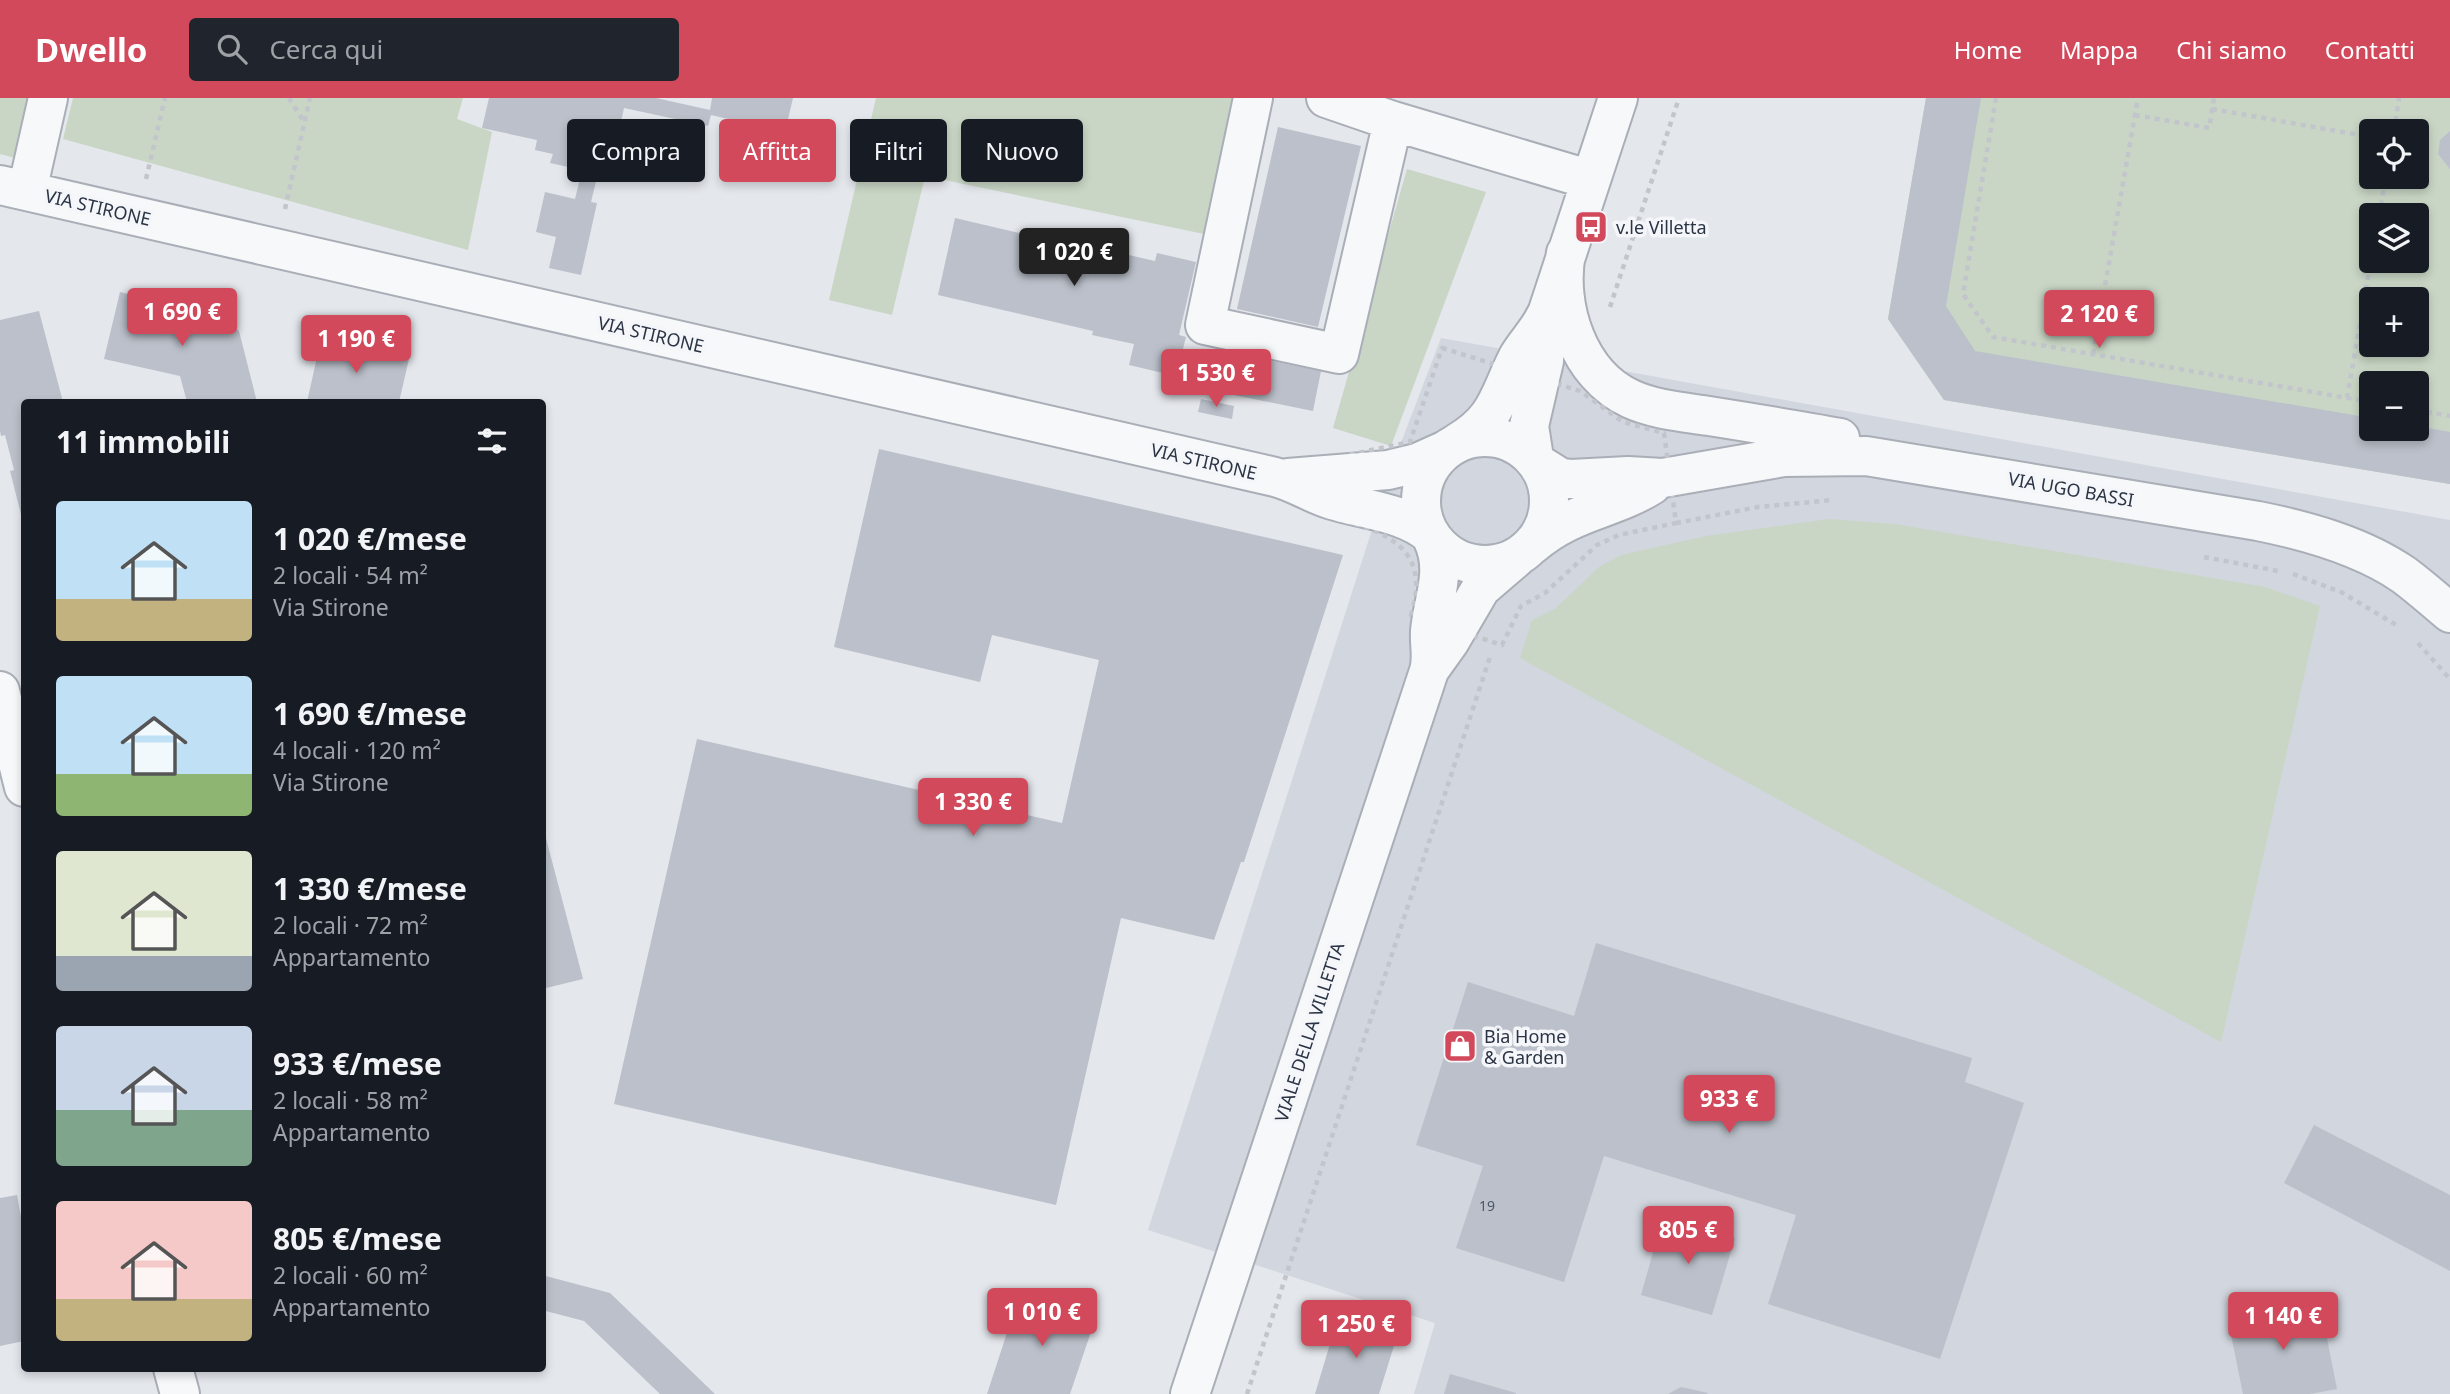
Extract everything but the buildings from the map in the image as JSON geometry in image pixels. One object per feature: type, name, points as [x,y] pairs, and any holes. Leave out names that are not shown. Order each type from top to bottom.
[{"type":"street","points":[[13,188],[48,98]]},
{"type":"street","points":[[1253,98],[1205,325],[1339,354],[1393,121]]},
{"type":"street","points":[[1326,98],[1393,121],[1591,180]]},
{"type":"street","points":[[1547,311],[1520,354],[1495,411],[1479,428],[1452,446],[1428,471],[1423,484],[1422,513],[1432,537],[1453,557],[1480,565],[1508,561],[1526,550],[1546,523],[1549,509],[1547,482],[1530,449],[1530,426],[1544,361],[1543,328],[1618,98]]},
{"type":"street","name":"VIA STIRONE","points":[[13,188],[1275,477],[1332,499],[1396,516],[1422,528],[1432,537]]},
{"type":"street","points":[[1566,253],[1563,280],[1565,305],[1573,331],[1589,362],[1621,393],[1640,402],[1667,421],[1840,438],[1894,460]]},
{"type":"street","points":[[1452,446],[1471,438],[1498,437],[1511,442],[1536,460]]},
{"type":"street","name":"VIA STIRONE","points":[[1275,477],[1388,470],[1417,463],[1452,446]]},
{"type":"street","name":"VIA UGO BASSI","points":[[1536,460],[1561,478],[1571,479],[1670,477],[1784,457],[1839,454],[1894,460],[2283,526],[2347,546],[2377,560],[2403,575],[2450,612]]},
{"type":"street","name":"VIA UGO BASSI","points":[[1526,550],[1572,517],[1632,496],[1670,477]]},
{"type":"street","name":"VIALE DELLA VILLETTA","points":[[1429,671],[1431,628],[1441,575],[1440,561],[1432,537]]},
{"type":"street","name":"VIALE DELLA VILLETTA","points":[[1189,1394],[1429,671],[1481,588],[1526,550]]},
{"type":"street","points":[[0,691],[21,775]]},
{"type":"street","points":[[174,1372],[180,1394]]},
{"type":"path","points":[[146,179],[165,98]]},
{"type":"path","points":[[289,98],[304,123]]},
{"type":"path","points":[[284,214],[310,98]]},
{"type":"path","points":[[1606,318],[1679,98]]},
{"type":"path","points":[[1996,98],[1964,294],[1993,337],[2359,400]]},
{"type":"path","points":[[2093,354],[2138,98]]},
{"type":"path","points":[[2135,115],[2209,128],[2214,98]]},
{"type":"path","points":[[2396,119],[2399,98]]},
{"type":"path","points":[[2212,109],[2359,135]]},
{"type":"path","points":[[2347,398],[2369,273]]},
{"type":"path","points":[[2429,412],[2450,416]]},
{"type":"path","points":[[1676,523],[1758,507],[1840,500]]},
{"type":"path","points":[[2192,555],[2261,567],[2315,582],[2364,604],[2407,633]]},
{"type":"path","points":[[2417,642],[2450,679]]},
{"type":"path","points":[[1247,1394],[1495,643]]},
{"type":"shaded area","points":[[1441,338],[2450,520],[2450,1394],[1414,1394],[1435,1323],[1148,1230],[1394,461]]},
{"type":"green space","points":[[0,98],[33,98],[19,159],[0,154]]},
{"type":"green space","points":[[73,98],[463,98],[457,119],[492,132],[468,250],[63,139]]},
{"type":"green space","points":[[876,98],[1234,98],[1204,234],[947,181],[947,119],[871,119]]},
{"type":"green space","points":[[1926,98],[2450,98],[2450,484],[1944,400],[1888,319]]},
{"type":"green space","points":[[1407,169],[1486,192],[1391,446],[1333,428]]},
{"type":"green space","points":[[856,182],[924,182],[892,315],[829,300]]},
{"type":"green space","points":[[1829,519],[1895,524],[2265,587],[2320,606],[2221,1042],[1520,658],[1532,620],[1555,609],[1599,567],[1621,555],[1706,536]]},
{"type":"place","name":"v.le Villetta","points":[[1591,227]]},
{"type":"place","name":"Bia Home & Garden","points":[[1460,1046]]}]
